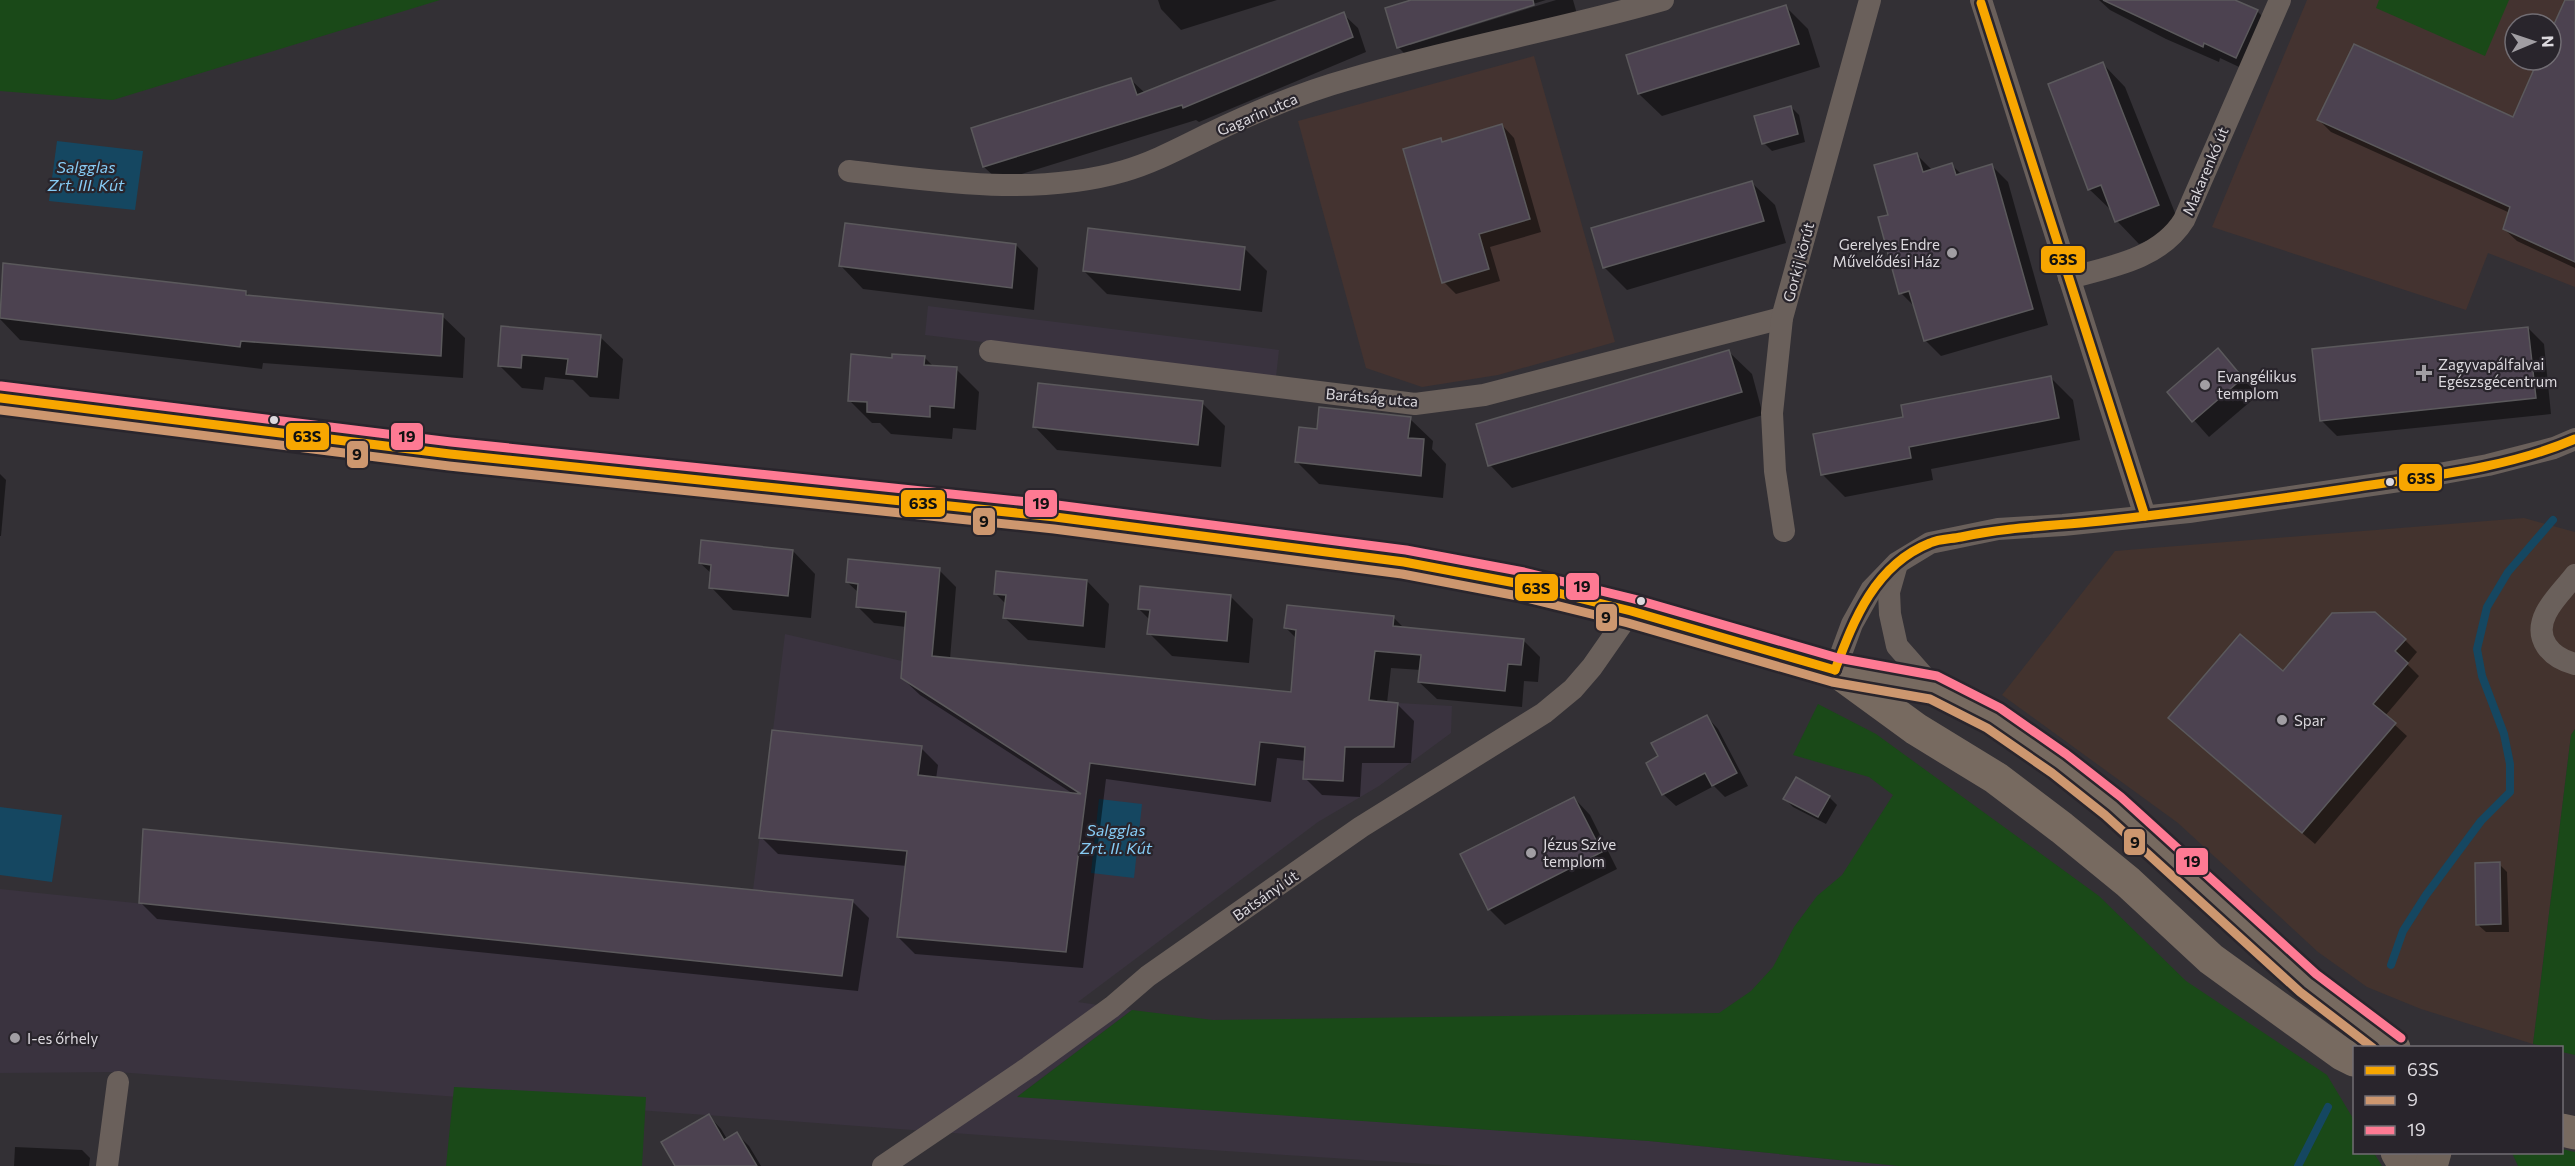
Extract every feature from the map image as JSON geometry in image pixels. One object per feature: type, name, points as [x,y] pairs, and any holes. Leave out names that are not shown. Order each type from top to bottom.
[{"type":"main road","points":[[0,398],[450,454],[1239,539],[1427,567],[1521,584],[1631,611],[1835,670],[1934,688],[1993,718],[2059,763],[2159,847],[2246,929],[2308,983],[2393,1046]]},
{"type":"main road","points":[[1835,670],[1916,729],[1996,778],[2062,828],[2128,882],[2211,959],[2350,1063]]},
{"type":"street","name":"Gagarin utca","points":[[849,171],[981,184],[1030,185],[1083,181],[1124,171],[1166,156],[1213,132],[1318,89],[1614,6],[1663,0]]},
{"type":"street","name":"Gorkij körút","points":[[1784,531],[1775,471],[1772,413],[1782,318],[1870,0]]},
{"type":"street","name":"Makarenkó út","points":[[2069,278],[2137,258],[2175,235],[2184,220],[2280,0]]},
{"type":"street","points":[[1979,1],[2145,516]]},
{"type":"street","name":"Barátság utca","points":[[990,351],[1415,404],[1484,395],[1782,318]]},
{"type":"street","points":[[1835,670],[1860,605],[1871,590],[1897,563],[1930,543],[1998,529],[2189,512],[2406,480],[2488,465],[2554,448],[2575,438]]},
{"type":"street","points":[[1897,563],[1889,592],[1890,614],[1897,646],[1934,688]]},
{"type":"street","points":[[2575,575],[2548,610],[2542,633],[2545,646],[2551,654],[2560,660],[2575,664]]},
{"type":"street","name":"Batsányi út","points":[[895,1164],[1112,1007],[1148,976],[1361,827],[1544,713],[1573,689],[1592,667],[1631,611]]},
{"type":"street","points":[[107,1166],[118,1083]]},
{"type":"shaded area","points":[[2307,0],[2575,0],[2575,287],[2488,253],[2466,310],[2212,227]]},
{"type":"shaded area","points":[[1534,56],[1615,342],[1498,375],[1422,387],[1366,368],[1298,121]]},
{"type":"shaded area","points":[[928,306],[1279,350],[1276,377],[925,335]]},
{"type":"shaded area","points":[[2524,518],[2575,532],[2575,729],[2571,735],[2533,1044],[2421,1009],[2367,987],[2318,952],[2178,823],[2002,695],[2115,551]]},
{"type":"shaded area","points":[[785,634],[902,661],[903,653],[1398,703],[1452,706],[1451,733],[1379,786],[1318,822],[1078,1002],[1132,1010],[1018,1096],[1649,1141],[1899,1166],[1458,1166],[1008,1137],[117,1072],[0,1073],[0,889],[842,976],[853,900],[753,890]]},
{"type":"green space","points":[[0,0],[440,0],[113,100],[0,91]]},
{"type":"green space","points":[[2379,0],[2509,0],[2485,56],[2376,8]]},
{"type":"green space","points":[[1818,704],[1876,734],[2099,896],[2186,981],[2327,1075],[2353,1118],[2353,1154],[2375,1154],[2382,1166],[1899,1166],[1649,1141],[1017,1097],[1132,1010],[1213,1020],[1719,1013],[1751,991],[1773,967],[1794,927],[1817,896],[1842,875],[1893,795],[1869,777],[1793,755]]},
{"type":"green space","points":[[2575,729],[2575,1055],[2563,1052],[2563,1046],[2533,1044],[2571,735]]},
{"type":"green space","points":[[454,1087],[646,1097],[642,1166],[446,1166]]},
{"type":"green space","points":[[2563,1149],[2575,1152],[2575,1166],[2518,1166],[2512,1154],[2563,1154]]},
{"type":"water","name":"Salgglas Zrt. III. Kút","points":[[57,141],[143,151],[135,210],[49,201]]},
{"type":"water","name":"Salgglas Zrt. II. Kút","points":[[1099,799],[1142,804],[1134,878],[1091,873]]},
{"type":"water","points":[[0,807],[62,815],[52,882],[0,875]]},
{"type":"building","points":[[1411,0],[1533,0],[1534,5],[1397,48],[1385,8]]},
{"type":"building","points":[[2103,0],[2235,0],[2258,10],[2236,58],[2204,43],[2203,47]]},
{"type":"building","points":[[2565,0],[2575,0],[2575,262],[2503,229],[2510,207],[2317,120],[2354,44],[2513,117],[2533,72],[2563,72],[2563,12],[2560,12]]},
{"type":"building","points":[[1786,5],[1799,44],[1638,94],[1626,55]]},
{"type":"building","points":[[1344,12],[1353,37],[1183,108],[1182,105],[983,167],[971,128],[1131,78],[1137,95]]},
{"type":"building","points":[[2103,62],[2159,205],[2115,222],[2101,185],[2088,190],[2048,84]]},
{"type":"building","points":[[1791,106],[1798,134],[1762,144],[1754,116]]},
{"type":"building","points":[[1502,124],[1530,219],[1479,234],[1489,269],[1442,283],[1403,149],[1441,138],[1442,142]]},
{"type":"building","name":"Gerelyes Endre Művelődési Ház","points":[[1917,153],[1923,172],[1952,163],[1956,175],[1992,164],[2033,309],[1924,341],[1909,291],[1899,294],[1878,217],[1888,215],[1874,165]]},
{"type":"building","points":[[1752,181],[1764,221],[1603,268],[1591,228]]},
{"type":"building","points":[[845,223],[1016,244],[1012,288],[839,266]]},
{"type":"building","points":[[1088,228],[1245,247],[1240,290],[1083,271]]},
{"type":"building","points":[[3,263],[246,291],[246,295],[443,314],[441,356],[241,341],[240,347],[0,318]]},
{"type":"building","points":[[501,326],[601,335],[597,377],[566,374],[568,359],[522,355],[521,368],[498,366]]},
{"type":"building","name":"Zagyvapálfalvai Egészsgécentrum","points":[[2528,327],[2536,398],[2320,421],[2312,349]]},
{"type":"building","name":"Evangélikus templom","points":[[2218,348],[2243,378],[2192,422],[2167,392]]},
{"type":"building","points":[[1729,350],[1742,392],[1488,466],[1476,424]]},
{"type":"building","points":[[851,354],[892,358],[892,354],[925,356],[924,365],[957,367],[954,408],[930,406],[930,417],[867,412],[867,402],[848,401]]},
{"type":"building","points":[[2051,376],[2059,418],[1909,447],[1911,458],[1821,475],[1813,434],[1903,417],[1901,405]]},
{"type":"building","points":[[1038,383],[1203,401],[1198,445],[1033,427]]},
{"type":"building","points":[[1319,407],[1411,417],[1408,438],[1424,439],[1421,476],[1295,462],[1299,427],[1317,429]]},
{"type":"building","points":[[701,540],[793,550],[788,596],[709,588],[711,565],[699,563]]},
{"type":"building","points":[[848,559],[940,568],[932,656],[1291,692],[1296,630],[1284,628],[1287,605],[1394,616],[1393,626],[1524,639],[1521,665],[1508,664],[1505,691],[1418,682],[1421,655],[1375,651],[1369,700],[1398,703],[1394,747],[1345,747],[1343,781],[1303,779],[1305,747],[1260,742],[1255,785],[1090,763],[1066,952],[897,937],[907,851],[759,838],[772,730],[922,746],[918,775],[1081,794],[901,678],[906,612],[856,607],[858,584],[846,582]]},
{"type":"building","points":[[996,571],[1087,580],[1083,626],[1003,618],[1006,595],[994,594]]},
{"type":"building","points":[[1140,586],[1231,595],[1227,641],[1147,634],[1150,610],[1138,609]]},
{"type":"building","name":"Spar","points":[[2375,612],[2406,639],[2395,651],[2408,663],[2373,704],[2396,723],[2302,833],[2168,718],[2240,634],[2283,671],[2332,613]]},
{"type":"building","points":[[1707,715],[1737,773],[1712,786],[1705,773],[1662,795],[1646,763],[1658,756],[1651,743]]},
{"type":"building","points":[[1796,777],[1830,796],[1818,817],[1783,799]]},
{"type":"building","name":"Jézus Szíve templom","points":[[1574,797],[1602,852],[1488,910],[1460,854]]},
{"type":"building","points":[[143,829],[853,900],[842,976],[139,903]]},
{"type":"building","points":[[2500,862],[2501,924],[2476,925],[2475,863]]},
{"type":"building","points":[[709,1114],[724,1140],[737,1132],[757,1166],[675,1166],[661,1142]]},
{"type":"waterway","points":[[2391,965],[2403,931],[2426,895],[2481,821],[2510,792],[2510,764],[2504,734],[2482,676],[2477,649],[2487,607],[2508,572],[2553,520]]},
{"type":"waterway","points":[[2298,1166],[2328,1107]]},
{"type":"transit line","name":"63S","points":[[1981,3],[2145,516]]},
{"type":"transit line","name":"19","points":[[1,386],[451,442],[1057,505],[1406,550],[1524,572],[1634,599],[1838,658],[1937,676],[2000,708],[2066,754],[2121,797],[2316,974],[2401,1038]]},
{"type":"transit line","name":"63S","points":[[0,398],[450,454],[1055,517],[1404,562],[1521,584],[1631,611],[1835,670]]},
{"type":"transit line","name":"9","points":[[0,410],[449,466],[1054,529],[1402,574],[1518,596],[1628,623],[1832,682],[1930,699],[1987,728],[2052,773],[2105,815],[2300,992],[2370,1046]]},
{"type":"transit line","name":"63S","points":[[1835,670],[1859,613],[1881,579],[1911,553],[1934,542],[1996,531],[2165,514],[2441,475],[2523,457],[2575,439]]},
{"type":"place","name":"Gerelyes Endre Művelődési Ház","points":[[1952,253]]},
{"type":"place","name":"Zagyvapálfalvai Egészsgécentrum","points":[[2424,373]]},
{"type":"place","name":"Evangélikus templom","points":[[2205,385]]},
{"type":"place","name":"Spar","points":[[2282,720]]},
{"type":"place","name":"Jézus Szíve templom","points":[[1531,853]]},
{"type":"place","name":"I-es őrhely","points":[[15,1038]]}]
